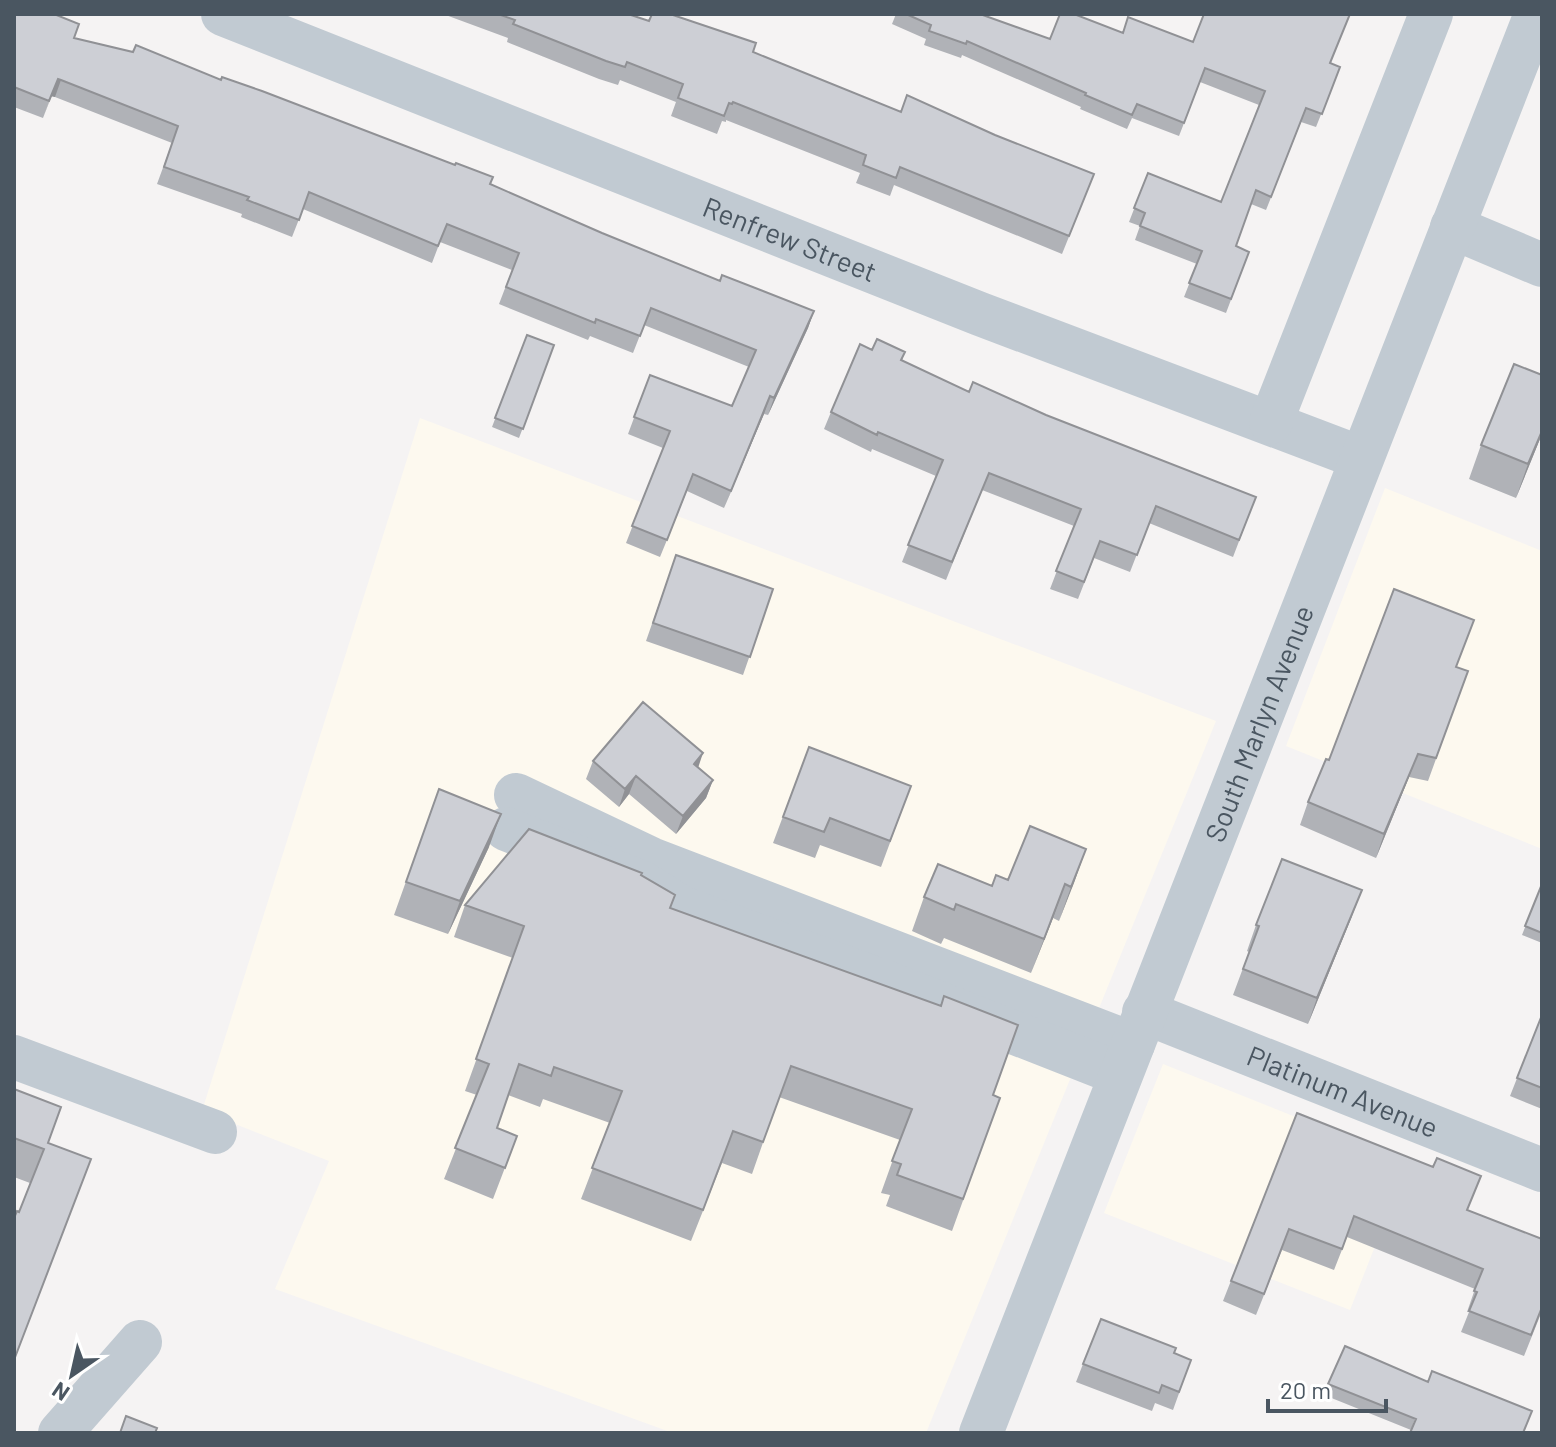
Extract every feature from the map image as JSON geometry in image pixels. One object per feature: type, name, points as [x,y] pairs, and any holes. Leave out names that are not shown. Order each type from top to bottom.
[{"type":"street","name":"Renfrew Street","points":[[223,14],[995,320],[1361,458]]},
{"type":"street","points":[[1271,422],[1431,14]]},
{"type":"street","name":"South Marlyn Avenue","points":[[981,1433],[1536,14]]},
{"type":"street","points":[[1452,227],[1542,265]]},
{"type":"street","name":"Platinum Avenue","points":[[511,812],[643,883],[682,908],[893,985],[1132,1043],[1542,1170]]},
{"type":"street","points":[[14,1057],[215,1132]]},
{"type":"street","points":[[60,1433],[140,1342]]},
{"type":"shaded area","points":[[420,418],[1216,721],[926,1433],[673,1433],[275,1289],[329,1161],[202,1111]]},
{"type":"shaded area","points":[[1385,488],[1542,551],[1542,849],[1286,746]]},
{"type":"shaded area","points":[[1163,1064],[1408,1162],[1350,1310],[1104,1213]]},
{"type":"building","points":[[14,14],[54,14],[79,24],[74,38],[133,52],[136,45],[221,80],[222,77],[262,91],[456,163],[493,177],[490,184],[602,233],[720,281],[722,275],[814,311],[774,398],[770,396],[731,491],[693,474],[667,540],[632,526],[670,431],[634,417],[650,375],[732,406],[756,350],[651,308],[640,336],[596,319],[595,323],[506,287],[519,253],[447,224],[438,246],[309,192],[299,220],[247,200],[249,197],[164,167],[178,126],[58,79],[49,101],[14,87]]},
{"type":"building","points":[[498,14],[628,14],[649,21],[652,14],[670,14],[756,43],[753,52],[901,112],[907,95],[995,135],[1094,174],[1069,236],[900,167],[896,178],[863,165],[866,155],[733,102],[729,103],[724,116],[678,98],[683,84],[627,62],[625,67],[606,61],[513,24],[515,20]]},
{"type":"building","points":[[906,14],[980,14],[1050,39],[1060,14],[1074,14],[1123,33],[1128,17],[1193,42],[1204,14],[1350,14],[1330,63],[1340,67],[1322,114],[1306,108],[1271,197],[1256,190],[1236,246],[1249,252],[1231,299],[1189,283],[1202,251],[1140,226],[1145,213],[1134,208],[1148,173],[1221,202],[1265,91],[1205,68],[1184,123],[1137,104],[1132,115],[967,41],[966,44],[929,31],[931,25]]},
{"type":"building","points":[[527,335],[554,345],[523,429],[495,418]]},
{"type":"building","points":[[877,339],[905,352],[901,360],[969,392],[973,382],[1046,415],[1256,497],[1239,540],[1156,506],[1137,555],[1100,541],[1084,582],[1056,571],[1081,509],[989,473],[952,562],[908,545],[943,460],[878,432],[877,435],[831,412],[860,344],[872,350]]},
{"type":"building","points":[[1514,364],[1542,375],[1542,431],[1528,464],[1481,445]]},
{"type":"building","points":[[676,555],[773,589],[750,657],[653,623]]},
{"type":"building","points":[[1394,589],[1474,620],[1456,667],[1468,671],[1436,758],[1418,754],[1384,834],[1308,802],[1326,759],[1329,760]]},
{"type":"building","points":[[643,702],[703,753],[694,764],[713,780],[683,816],[636,776],[625,789],[593,761]]},
{"type":"building","points":[[809,747],[911,786],[890,841],[830,818],[824,832],[783,817]]},
{"type":"building","points":[[439,789],[501,814],[460,901],[406,882]]},
{"type":"building","points":[[1030,826],[1086,849],[1071,887],[1065,884],[1044,939],[956,904],[954,910],[924,897],[938,864],[992,886],[996,875],[1008,880]]},
{"type":"building","points":[[529,829],[642,873],[675,895],[670,908],[941,1006],[944,996],[1018,1025],[993,1095],[1000,1098],[963,1199],[897,1175],[901,1164],[892,1161],[912,1109],[791,1066],[763,1142],[733,1131],[703,1210],[592,1168],[622,1091],[554,1067],[551,1076],[519,1064],[497,1128],[517,1136],[505,1168],[455,1148],[489,1064],[476,1059],[524,926],[465,905]]},
{"type":"building","points":[[1282,859],[1362,890],[1317,998],[1243,969],[1259,926],[1256,925]]},
{"type":"building","points":[[1542,884],[1542,933],[1525,926]]},
{"type":"building","points":[[1542,1015],[1542,1088],[1517,1078]]},
{"type":"building","points":[[14,1089],[61,1107],[48,1143],[91,1159],[14,1360],[14,1218],[44,1149],[14,1138]]},
{"type":"building","points":[[1297,1113],[1433,1167],[1437,1158],[1481,1176],[1467,1210],[1542,1239],[1542,1307],[1531,1335],[1469,1311],[1483,1269],[1354,1216],[1342,1249],[1289,1229],[1264,1294],[1231,1281]]},
{"type":"building","points":[[1101,1319],[1176,1348],[1174,1353],[1191,1360],[1179,1392],[1162,1385],[1159,1393],[1083,1364]]},
{"type":"building","points":[[1345,1346],[1428,1382],[1432,1371],[1532,1411],[1523,1433],[1410,1433],[1416,1419],[1328,1384]]},
{"type":"building","points":[[126,1416],[157,1428],[155,1433],[120,1433]]}]
